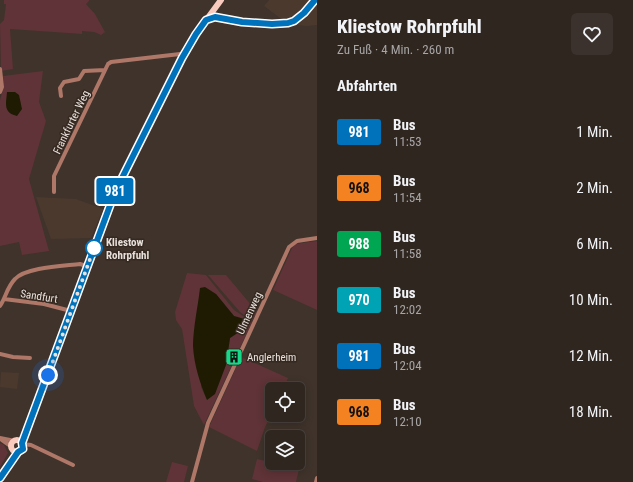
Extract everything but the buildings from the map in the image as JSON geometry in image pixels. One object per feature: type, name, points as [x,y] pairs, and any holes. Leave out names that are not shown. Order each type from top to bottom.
[{"type":"main road","points":[[2,476],[30,420],[115,192],[182,55],[220,0]]},
{"type":"street","name":"Frankfurter Weg","points":[[54,192],[56,173],[108,64],[111,62],[182,55]]},
{"type":"street","points":[[0,69],[2,87],[0,92]]},
{"type":"street","points":[[61,96],[60,88],[64,82],[79,79],[84,71],[105,70]]},
{"type":"street","name":"Ulmenweg","points":[[192,482],[208,423],[289,247],[297,241],[317,238]]},
{"type":"street","name":"Sandfurt","points":[[0,306],[15,278],[26,271],[80,264],[88,266]]},
{"type":"street","name":"Sandfurt","points":[[4,299],[44,304],[71,311]]},
{"type":"street","points":[[0,354],[13,357],[30,358]]},
{"type":"street","points":[[0,439],[17,445],[31,445],[73,465]]},
{"type":"street","points":[[316,482],[317,478]]},
{"type":"shaded area","points":[[4,0],[89,0],[86,4],[95,14],[105,32],[101,35],[94,32],[82,31],[82,34],[10,29],[13,69],[1,71],[0,24],[4,20],[6,4],[4,4]]},
{"type":"shaded area","points":[[269,0],[317,0],[317,25],[307,26],[288,24],[264,6]]},
{"type":"shaded area","points":[[43,71],[39,102],[46,121],[29,179],[49,251],[22,255],[19,242],[0,246],[0,100],[4,85],[3,76]]},
{"type":"shaded area","points":[[7,92],[15,92],[19,95],[22,109],[17,116],[9,113],[7,110]]},
{"type":"shaded area","points":[[36,197],[76,199],[103,209],[91,238],[51,239]]},
{"type":"shaded area","points":[[317,241],[317,310],[273,290],[295,244]]},
{"type":"shaded area","points":[[187,273],[206,275],[234,310],[252,322],[204,425],[194,406],[182,329],[176,320],[175,312]],"holes":[[[216,294],[234,316],[246,319],[242,330],[230,338],[226,365],[207,400],[201,387]]]},
{"type":"shaded area","points":[[208,275],[226,275],[257,312],[252,321],[240,312]]},
{"type":"shaded area","points":[[205,287],[216,294],[234,316],[247,320],[242,330],[230,338],[226,365],[215,394],[207,400],[198,374],[193,346],[200,288]]},
{"type":"shaded area","points":[[241,357],[288,378],[286,382],[265,382],[265,422],[268,422],[257,451],[209,427]]},
{"type":"shaded area","points":[[1,372],[19,373],[17,389],[0,387]]},
{"type":"shaded area","points":[[0,443],[4,445],[8,453],[0,467]]},
{"type":"shaded area","points":[[257,459],[265,461],[265,470],[299,470],[296,482],[263,482],[252,479]]},
{"type":"shaded area","points":[[172,462],[188,466],[184,482],[166,482]]},
{"type":"bus line","name":"981","points":[[0,478],[14,456],[23,449],[22,443],[30,420],[38,403],[103,221],[115,192],[182,58],[196,34],[206,20],[215,17],[242,22],[272,24],[288,23],[299,18],[315,0]]},
{"type":"place","name":"Kliestow Rohrpfuhl","points":[[94,248]]},
{"type":"place","name":"Anglerheim","points":[[234,357]]},
{"type":"route","points":[[48,375],[94,248]]}]
